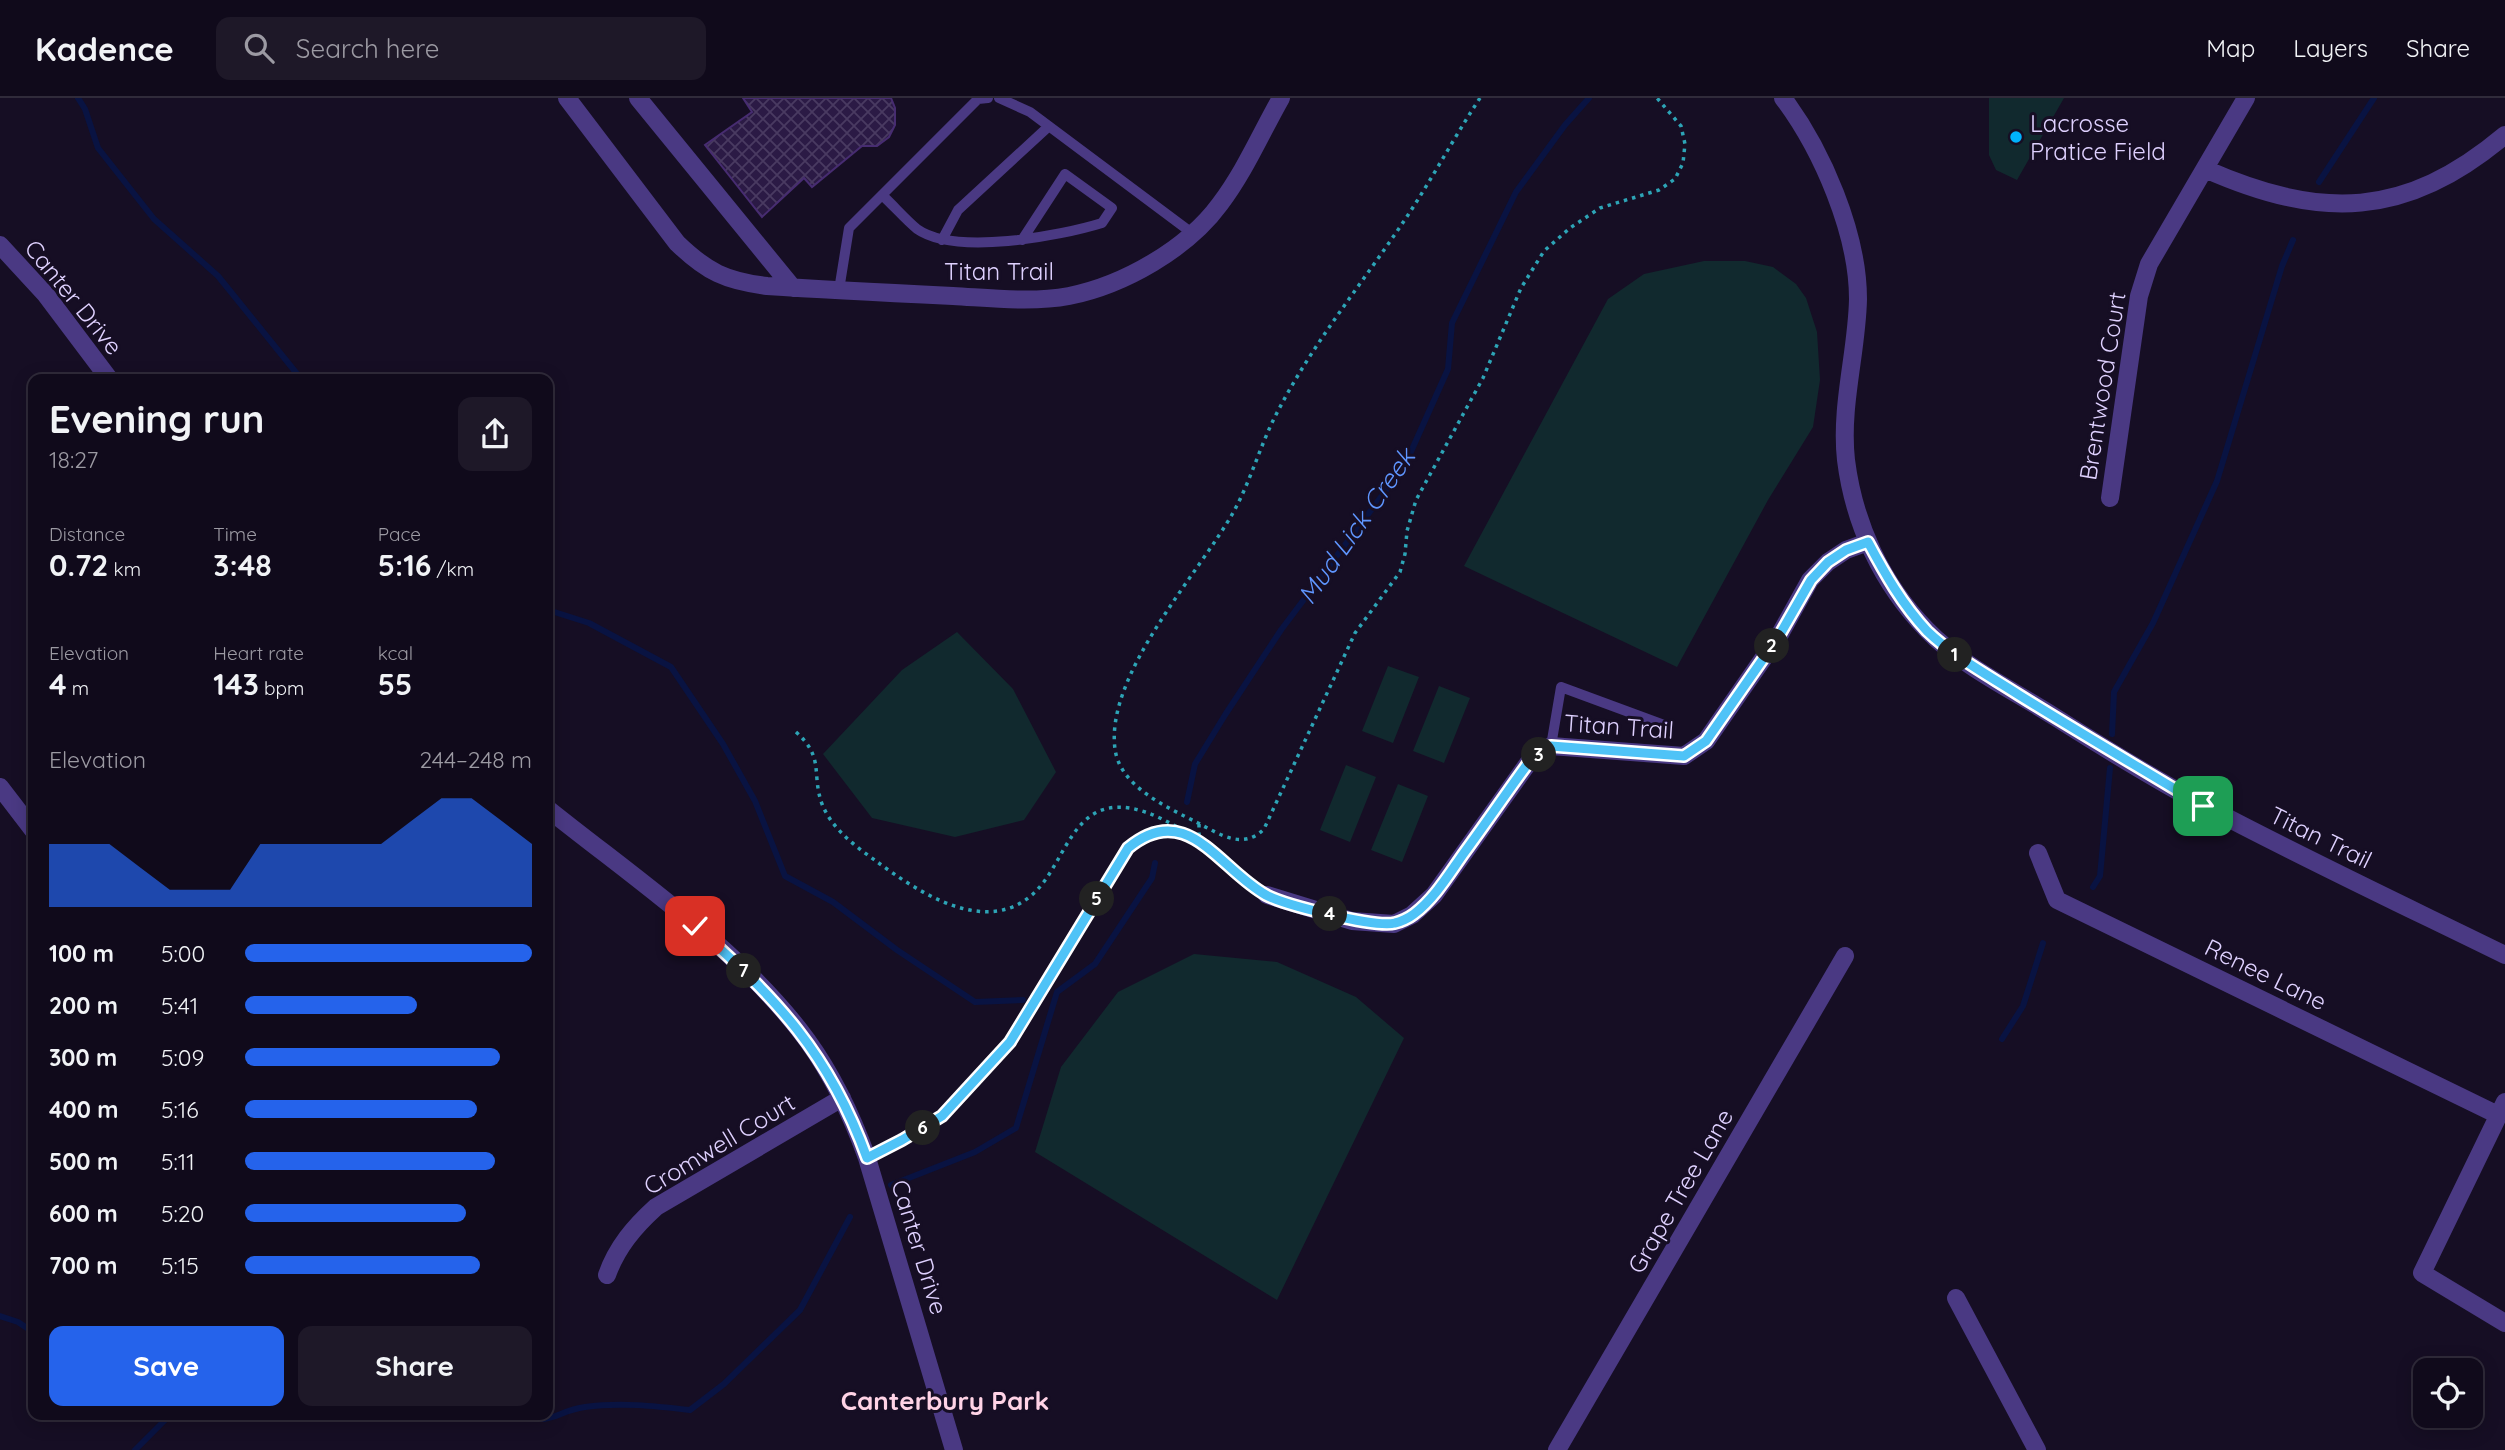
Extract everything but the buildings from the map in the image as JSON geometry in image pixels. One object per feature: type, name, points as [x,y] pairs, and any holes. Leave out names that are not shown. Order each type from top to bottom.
[{"type":"street","name":"Titan Trail","points":[[567,98],[671,235],[695,260],[716,274],[739,283],[793,288],[982,298],[1069,296],[1102,287],[1133,274],[1192,233],[1220,205],[1251,155],[1281,98]]},
{"type":"street","points":[[638,98],[793,288]]},
{"type":"street","name":"Titan Trail","points":[[1783,98],[1808,138],[1828,178],[1845,225],[1854,261],[1858,297],[1845,433],[1850,491],[1868,542],[1886,578],[1906,607],[1928,632],[1954,654],[2203,806],[2505,955]]},
{"type":"street","name":"Brentwood Court","points":[[2110,498],[2139,296],[2150,264],[2246,98]]},
{"type":"street","points":[[2205,169],[2246,187],[2289,199],[2326,204],[2363,204],[2390,198],[2450,175],[2480,156],[2505,135]]},
{"type":"street","name":"Canter Drive","points":[[0,246],[46,295],[105,374]]},
{"type":"street","name":"Titan Trail","points":[[1266,895],[1352,921],[1394,924],[1412,915],[1434,895],[1529,762],[1551,746],[1684,756],[1706,741],[1779,636],[1811,580],[1828,562],[1846,550],[1868,542]]},
{"type":"street","points":[[0,787],[28,823]]},
{"type":"street","name":"Canter Drive","points":[[553,813],[695,926],[738,964],[807,1040],[842,1098],[867,1158],[954,1450]]},
{"type":"street","name":"Renee Lane","points":[[2038,853],[2057,900],[2502,1109]]},
{"type":"street","name":"Grape Tree Lane","points":[[1557,1450],[1844,956]]},
{"type":"street","name":"Cromwell Court","points":[[607,1275],[622,1244],[656,1207],[842,1098]]},
{"type":"street","points":[[2502,1109],[2422,1273],[2505,1323]]},
{"type":"street","points":[[1956,1298],[2037,1450]]},
{"type":"lane","points":[[839,290],[849,228],[978,99],[988,98]]},
{"type":"lane","points":[[999,98],[1030,112],[1192,233]]},
{"type":"lane","points":[[942,240],[958,210],[1048,127]]},
{"type":"lane","points":[[882,195],[918,229],[942,240],[1007,242],[1022,240],[1067,234],[1102,223],[1112,208],[1065,174],[1022,240]]},
{"type":"lane","points":[[1551,746],[1562,687],[1664,726]]},
{"type":"path","points":[[1480,98],[1409,214],[1320,339],[1278,411],[1234,511],[1146,646],[1127,681],[1116,722],[1115,747],[1120,768],[1149,796],[1199,824],[1233,839],[1245,841],[1255,838],[1265,829],[1355,633],[1400,572],[1416,500],[1483,378],[1521,288],[1544,251],[1570,228],[1600,208],[1659,190],[1675,179],[1683,163],[1685,144],[1681,126],[1657,98]]},
{"type":"path","points":[[796,732],[809,744],[814,755],[821,802],[830,820],[842,834],[919,890],[969,911],[996,912],[1018,904],[1034,893],[1050,874],[1072,835],[1086,819],[1105,810],[1127,808],[1149,813],[1199,841],[1266,895]]},
{"type":"path","points":[[1199,824],[1199,841]]},
{"type":"path","points":[[867,1158],[942,1116],[1010,1042],[1128,848],[1141,837],[1160,832],[1182,832]]},
{"type":"green space","name":"Lacrosse Pratice Field","points":[[1989,98],[2064,98],[2017,180],[1996,170],[1989,155]]},
{"type":"green space","points":[[1704,261],[1745,261],[1773,267],[1796,284],[1806,298],[1817,332],[1820,380],[1813,427],[1768,500],[1677,667],[1464,566],[1608,299],[1644,274]]},
{"type":"green space","points":[[957,632],[1013,689],[1056,772],[1024,820],[955,837],[872,818],[823,754],[902,670]]},
{"type":"green space","points":[[1388,666],[1419,677],[1393,743],[1362,731]]},
{"type":"green space","points":[[1439,686],[1470,698],[1444,763],[1413,751]]},
{"type":"green space","points":[[1346,765],[1376,777],[1350,842],[1320,830]]},
{"type":"green space","points":[[1398,784],[1428,796],[1402,862],[1371,850]]},
{"type":"green space","points":[[1194,954],[1277,962],[1356,997],[1404,1038],[1277,1300],[1035,1152],[1061,1067],[1118,992]]},
{"type":"waterway","points":[[78,98],[85,109],[98,148],[154,219],[218,276],[297,374]]},
{"type":"waterway","name":"Mud Lick Creek","points":[[1187,802],[1195,764],[1225,715],[1281,630],[1405,465],[1448,369],[1452,323],[1516,192],[1565,125],[1589,98]]},
{"type":"waterway","points":[[2319,182],[2374,98]]},
{"type":"waterway","points":[[2112,734],[2114,692],[2153,623],[2217,481],[2282,266],[2293,240]]},
{"type":"waterway","points":[[553,612],[589,623],[671,667],[723,744],[755,801],[785,876],[833,902],[897,950],[975,1002],[1023,1000]]},
{"type":"waterway","points":[[2093,887],[2100,876],[2110,768]]},
{"type":"waterway","name":"Mud Lick Creek","points":[[891,1185],[975,1152],[1016,1128],[1057,992],[1095,964],[1152,878],[1155,863]]},
{"type":"waterway","points":[[2002,1039],[2023,1006],[2043,943]]},
{"type":"waterway","name":"Mud Lick Creek","points":[[553,1416],[585,1407],[611,1405],[690,1410],[724,1384],[800,1310],[850,1217]]},
{"type":"waterway","name":"Mud Lick Creek","points":[[0,1316],[28,1329]]},
{"type":"waterway","points":[[135,1450],[165,1420]]},
{"type":"place","name":"Lacrosse Pratice Field","points":[[2016,137]]},
{"type":"district","name":"Canterbury Park","points":[[945,1400]]},
{"type":"route","points":[[695,926],[738,964],[807,1040],[842,1098],[867,1158],[942,1116],[1010,1042],[1128,848],[1141,837],[1160,832],[1182,832],[1199,841],[1266,895],[1352,921],[1394,924],[1412,915],[1434,895],[1529,762],[1551,746],[1684,756],[1706,741],[1779,636],[1811,580],[1828,562],[1846,550],[1868,542],[1886,578],[1906,607],[1928,632],[1954,654],[2203,806]]}]
